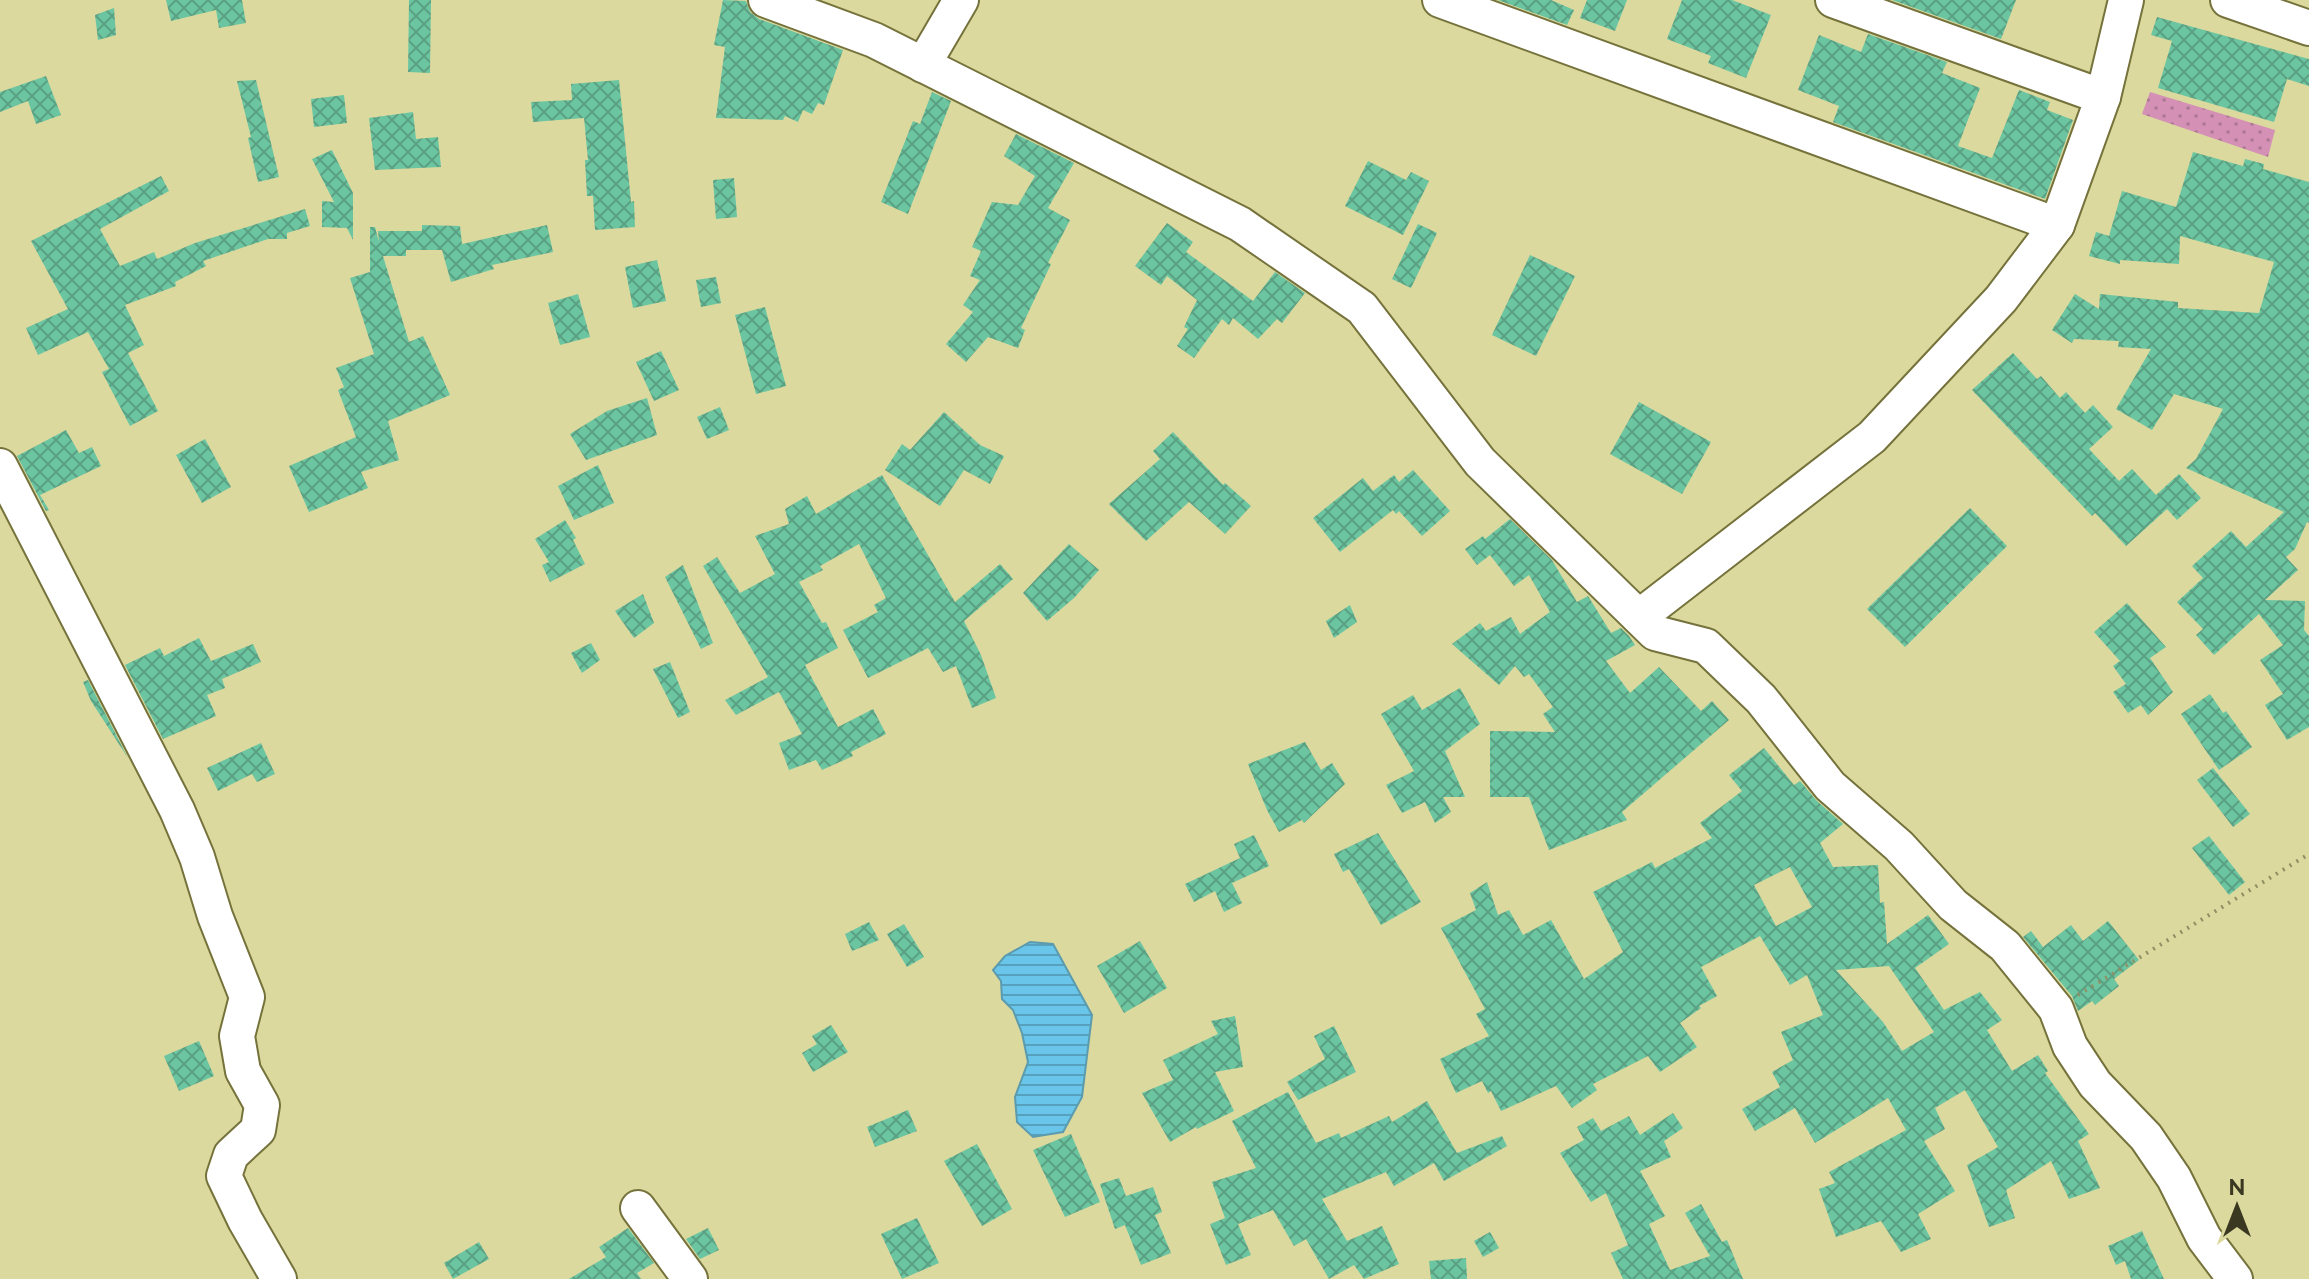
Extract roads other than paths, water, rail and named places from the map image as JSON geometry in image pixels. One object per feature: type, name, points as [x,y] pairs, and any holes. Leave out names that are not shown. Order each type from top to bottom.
[{"type":"street","points":[[766,0],[874,40],[1240,224],[1362,308],[1480,462],[1655,633],[1706,646],[1761,699],[1830,786],[1899,846],[1953,905],[2005,946],[2056,1009],[2070,1046],[2095,1084],[2146,1137],[2174,1178],[2204,1238],[2235,1279]]},
{"type":"street","points":[[923,65],[961,0]]},
{"type":"street","points":[[1440,0],[2057,225]]},
{"type":"street","points":[[1833,0],[2103,97]]},
{"type":"street","points":[[1639,617],[1872,437],[2001,299],[2057,225],[2103,97],[2126,0]]},
{"type":"street","points":[[2228,0],[2309,28]]},
{"type":"street","points":[[2,472],[177,810],[247,997],[237,1036],[243,1071],[262,1105],[258,1130],[231,1155],[224,1176],[279,1279]]},
{"type":"street","points":[[638,1208],[690,1279]]},
{"type":"water","points":[[1030,942],[1053,944],[1092,1015],[1082,1097],[1063,1132],[1033,1137],[1017,1122],[1015,1097],[1028,1062],[1022,1033],[1013,1010],[1002,999],[1001,981],[993,970],[1005,956]]}]
